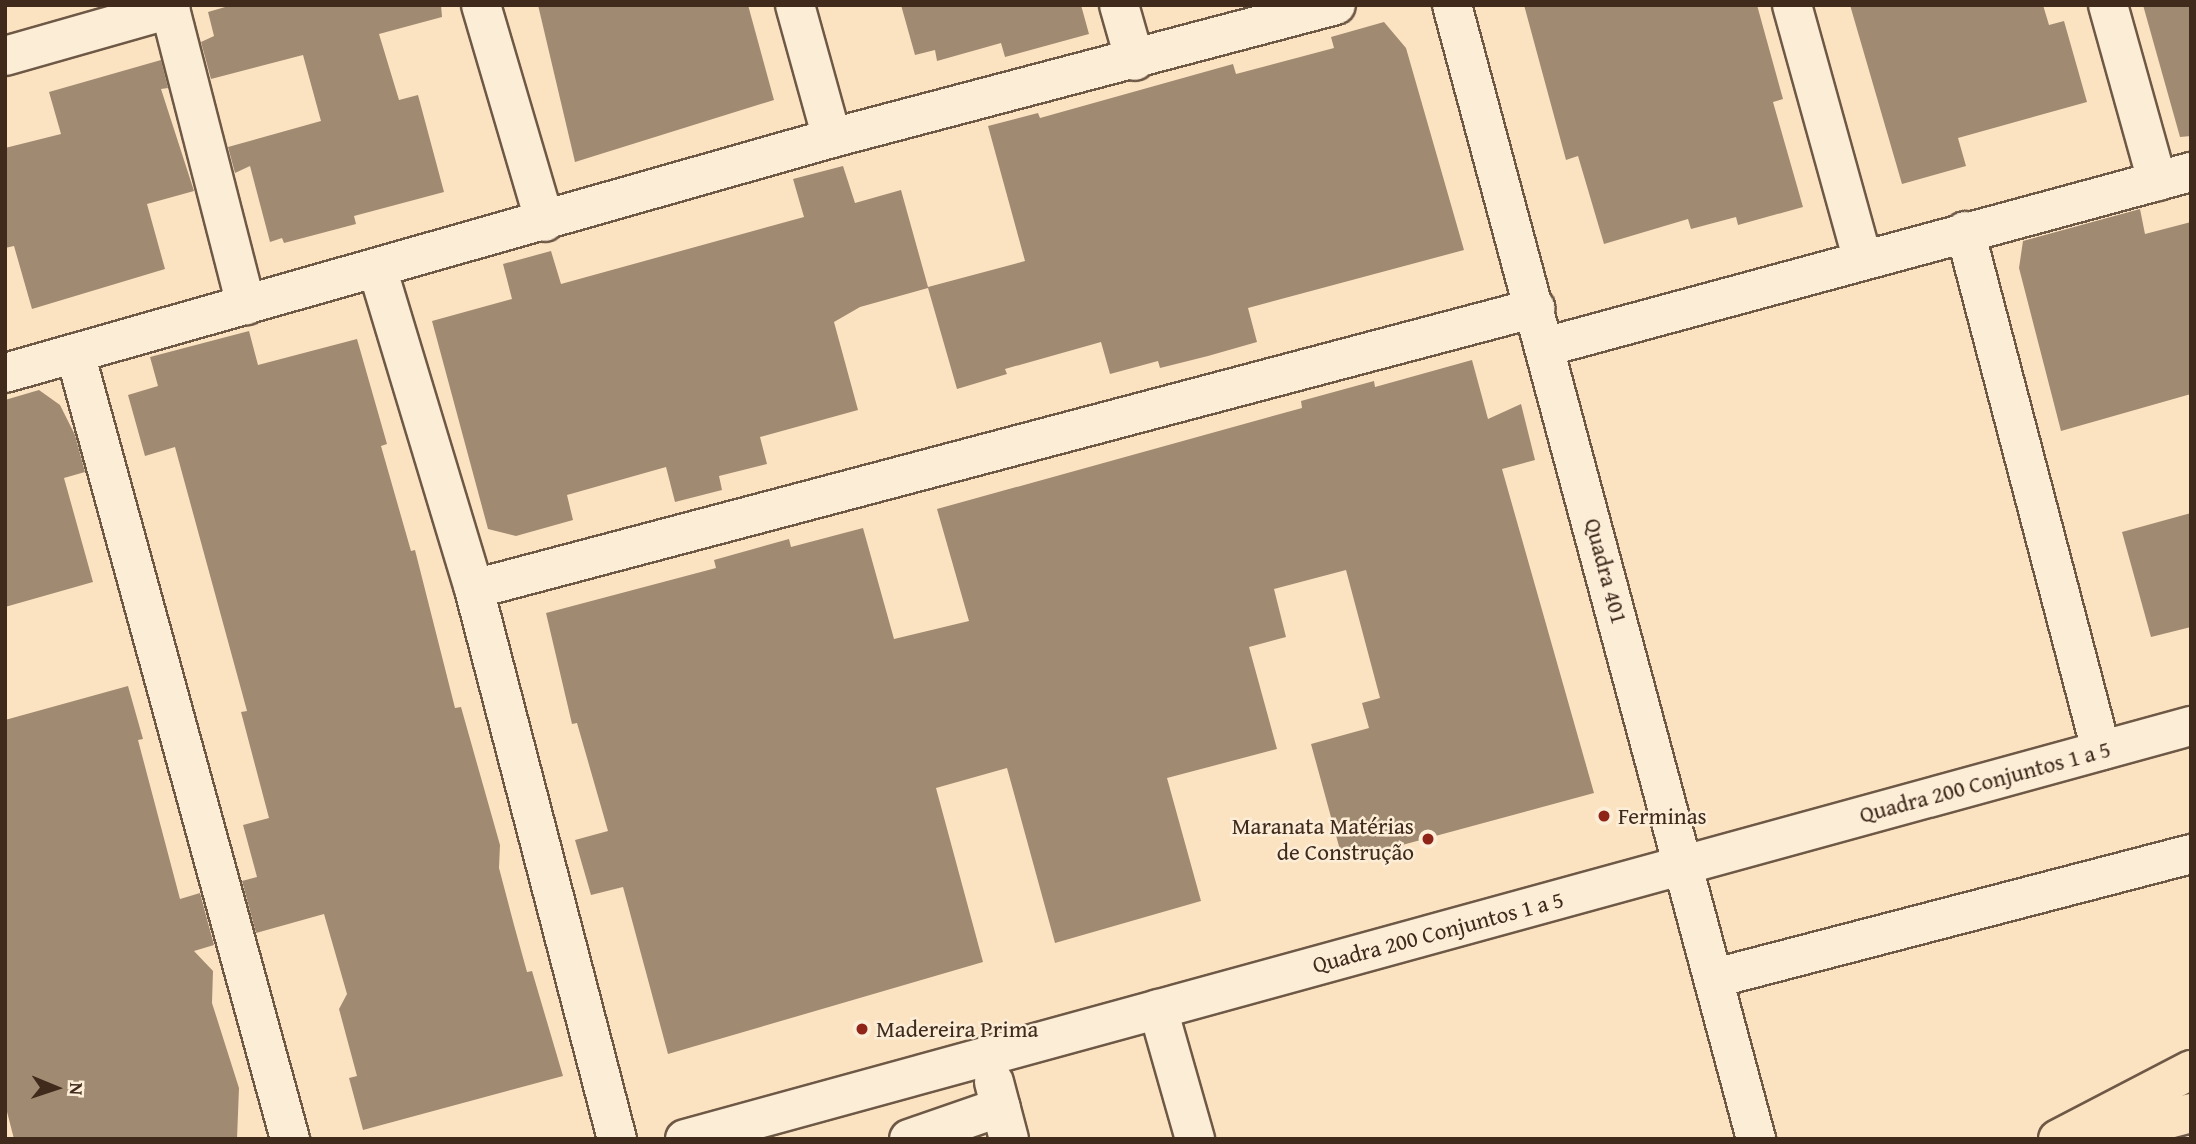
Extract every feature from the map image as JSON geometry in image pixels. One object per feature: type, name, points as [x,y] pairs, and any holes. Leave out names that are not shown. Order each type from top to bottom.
[{"type":"main road","points":[[2058,1139],[2191,1070]]},
{"type":"main road","points":[[2092,1139],[2191,1114]]},
{"type":"street","points":[[481,5],[545,222]]},
{"type":"street","points":[[795,5],[832,138]]},
{"type":"street","points":[[1119,5],[1135,61]]},
{"type":"street","points":[[5,373],[246,305],[379,271],[832,138],[1135,61],[1336,5]]},
{"type":"street","name":"Quadra 401","points":[[1452,5],[1685,865],[1756,1139]]},
{"type":"street","points":[[1792,5],[1862,258]]},
{"type":"street","points":[[1545,347],[1862,258],[2174,176],[2108,5]]},
{"type":"street","points":[[5,55],[169,7],[246,305]]},
{"type":"street","points":[[1965,231],[2101,750]]},
{"type":"street","points":[[379,271],[474,589],[617,1139]]},
{"type":"street","points":[[474,589],[1535,308]]},
{"type":"street","points":[[75,353],[290,1139]]},
{"type":"street","name":"Quadra 200 Conjuntos 1 a 5","points":[[685,1139],[2191,726]]},
{"type":"street","points":[[1715,978],[2191,854]]},
{"type":"street","points":[[1158,1009],[1195,1139]]},
{"type":"street","points":[[909,1139],[1005,1123],[987,1057]]},
{"type":"building","points":[[232,5],[441,5],[442,17],[379,34],[399,100],[418,95],[444,192],[354,216],[356,224],[284,243],[282,238],[270,242],[250,166],[235,173],[228,147],[321,121],[303,55],[211,79],[201,42],[214,36],[208,12]]},
{"type":"building","points":[[538,5],[748,5],[774,100],[575,162]]},
{"type":"building","points":[[901,5],[1081,5],[1089,34],[1005,57],[1001,43],[937,61],[935,50],[915,55]]},
{"type":"building","points":[[1524,5],[1757,5],[1783,99],[1773,102],[1803,207],[1738,225],[1736,217],[1691,229],[1688,219],[1604,244],[1578,156],[1566,160]]},
{"type":"building","points":[[1850,5],[2043,5],[2049,25],[2064,21],[2087,102],[1958,138],[1966,166],[1902,184]]},
{"type":"building","points":[[2143,5],[2191,5],[2191,136],[2180,137]]},
{"type":"building","points":[[1384,22],[1406,48],[1464,250],[1248,308],[1257,342],[1208,356],[1160,368],[1158,361],[1110,374],[1101,342],[1005,369],[1007,374],[957,389],[928,288],[860,307],[834,322],[858,410],[760,437],[767,464],[719,476],[722,490],[675,502],[666,467],[567,495],[573,520],[516,536],[488,529],[432,321],[512,299],[503,264],[551,251],[561,284],[804,217],[793,179],[843,166],[855,203],[901,190],[928,287],[1025,261],[988,126],[1038,113],[1040,118],[1233,64],[1236,74],[1334,48],[1331,37]]},
{"type":"building","points":[[161,60],[168,88],[161,89],[194,191],[147,204],[165,269],[32,309],[14,246],[5,248],[5,148],[61,134],[49,92]]},
{"type":"building","points":[[2140,209],[2145,234],[2191,222],[2191,394],[2061,431],[2019,268],[2023,241]]},
{"type":"building","points":[[249,331],[258,365],[357,339],[387,444],[381,446],[411,551],[415,550],[455,708],[461,707],[500,845],[499,868],[527,972],[532,971],[563,1076],[363,1130],[349,1078],[357,1076],[339,1009],[347,994],[324,914],[256,933],[242,881],[257,877],[243,825],[269,818],[241,712],[247,711],[175,447],[145,456],[128,395],[158,386],[150,357]]},
{"type":"building","points":[[1472,360],[1488,419],[1521,404],[1535,460],[1502,469],[1594,793],[1343,861],[1311,744],[1369,728],[1362,703],[1380,698],[1346,570],[1274,589],[1286,637],[1249,647],[1277,749],[1167,778],[1201,901],[1055,943],[1007,768],[936,788],[983,962],[668,1054],[623,887],[591,895],[575,840],[608,831],[577,723],[572,724],[546,613],[716,568],[714,560],[789,539],[791,547],[863,528],[894,639],[969,621],[937,509],[1302,408],[1301,401],[1374,381],[1375,387]]},
{"type":"building","points":[[39,390],[60,405],[75,435],[85,472],[64,478],[93,582],[5,607],[5,400]]},
{"type":"building","points":[[2191,513],[2191,627],[2151,637],[2122,532]]},
{"type":"building","points":[[128,686],[143,739],[138,740],[180,899],[200,893],[214,945],[194,951],[213,971],[212,1003],[239,1088],[237,1139],[14,1139],[5,1104],[5,720]]},
{"type":"place","name":"Ferminas","points":[[1604,816]]},
{"type":"place","name":"Maranata Matérias de Construção","points":[[1428,839]]},
{"type":"place","name":"Madereira Prima","points":[[862,1029]]}]
